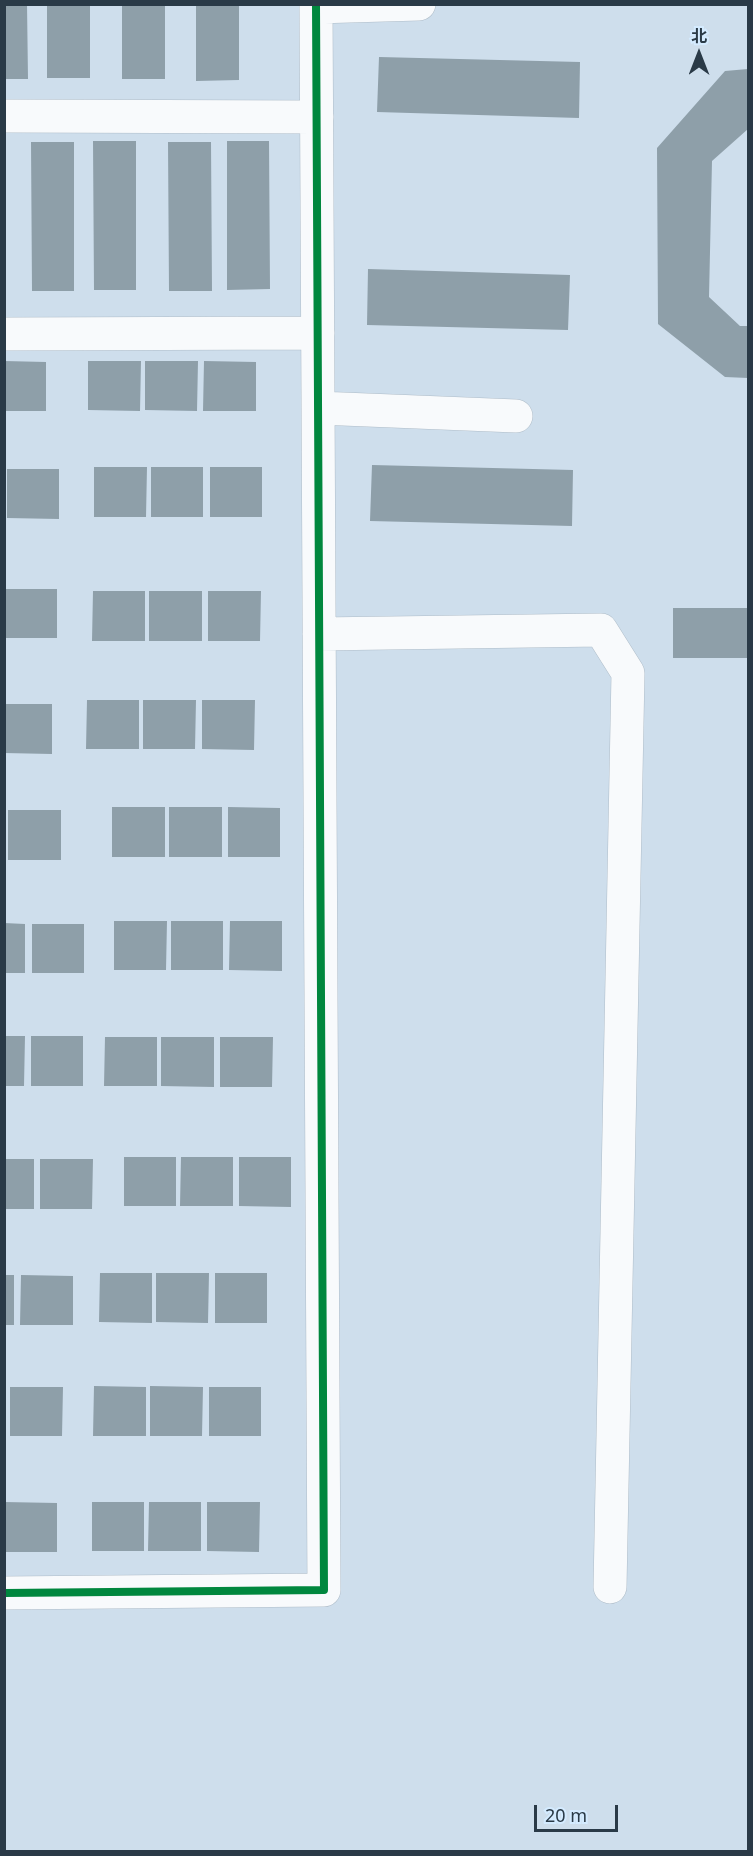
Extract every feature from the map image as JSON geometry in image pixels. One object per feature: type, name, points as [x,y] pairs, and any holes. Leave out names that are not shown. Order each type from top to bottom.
[{"type":"street","points":[[4,1593],[324,1590],[316,6],[419,4]]},
{"type":"street","points":[[4,116],[317,117]]},
{"type":"street","points":[[4,334],[318,333]]},
{"type":"street","points":[[318,408],[516,416]]},
{"type":"street","points":[[319,634],[601,630],[628,673],[610,1587]]},
{"type":"building","points":[[4,4],[27,4],[28,79],[4,79]]},
{"type":"building","points":[[47,4],[90,4],[90,78],[47,78]]},
{"type":"building","points":[[122,4],[165,4],[165,79],[122,79]]},
{"type":"building","points":[[196,5],[239,5],[239,80],[196,81]]},
{"type":"building","points":[[379,57],[580,62],[579,118],[377,112]]},
{"type":"building","points":[[748,69],[748,129],[712,161],[709,297],[740,326],[748,326],[748,378],[725,377],[658,324],[657,148],[725,71]]},
{"type":"building","points":[[93,141],[136,141],[136,290],[94,290]]},
{"type":"building","points":[[227,141],[269,141],[270,289],[227,290]]},
{"type":"building","points":[[31,142],[74,142],[74,291],[32,291]]},
{"type":"building","points":[[168,142],[211,142],[212,291],[169,291]]},
{"type":"building","points":[[368,269],[570,275],[568,330],[367,325]]},
{"type":"building","points":[[4,361],[46,362],[46,411],[4,411]]},
{"type":"building","points":[[88,361],[141,361],[140,411],[88,410]]},
{"type":"building","points":[[145,361],[198,361],[197,411],[145,410]]},
{"type":"building","points":[[204,361],[256,362],[256,411],[203,411]]},
{"type":"building","points":[[372,465],[573,470],[572,526],[370,521]]},
{"type":"building","points":[[94,467],[147,467],[146,517],[94,517]]},
{"type":"building","points":[[151,467],[203,467],[203,517],[151,517]]},
{"type":"building","points":[[210,467],[262,467],[262,517],[210,517]]},
{"type":"building","points":[[7,469],[59,469],[59,519],[7,518]]},
{"type":"building","points":[[5,589],[57,589],[57,638],[5,638]]},
{"type":"building","points":[[93,591],[145,591],[145,641],[92,641]]},
{"type":"building","points":[[149,591],[202,591],[202,641],[149,641]]},
{"type":"building","points":[[208,591],[261,591],[260,641],[208,641]]},
{"type":"building","points":[[673,608],[748,608],[748,658],[673,658]]},
{"type":"building","points":[[87,700],[139,700],[139,749],[86,749]]},
{"type":"building","points":[[143,700],[196,700],[195,749],[143,749]]},
{"type":"building","points":[[202,700],[255,700],[254,750],[202,749]]},
{"type":"building","points":[[4,704],[52,704],[52,754],[4,753]]},
{"type":"building","points":[[112,807],[165,807],[165,857],[112,857]]},
{"type":"building","points":[[169,807],[222,807],[222,857],[169,857]]},
{"type":"building","points":[[228,807],[280,808],[280,857],[228,857]]},
{"type":"building","points":[[8,810],[61,810],[61,860],[8,860]]},
{"type":"building","points":[[114,921],[167,921],[166,970],[114,970]]},
{"type":"building","points":[[171,921],[223,921],[223,970],[171,970]]},
{"type":"building","points":[[230,921],[282,921],[282,971],[229,970]]},
{"type":"building","points":[[4,923],[25,924],[25,973],[4,973]]},
{"type":"building","points":[[32,924],[84,924],[84,973],[32,973]]},
{"type":"building","points":[[4,1036],[25,1036],[24,1086],[4,1086]]},
{"type":"building","points":[[31,1036],[83,1036],[83,1086],[31,1086]]},
{"type":"building","points":[[105,1037],[157,1037],[157,1086],[104,1086]]},
{"type":"building","points":[[161,1037],[214,1037],[214,1087],[161,1086]]},
{"type":"building","points":[[220,1037],[273,1037],[272,1087],[220,1087]]},
{"type":"building","points":[[124,1157],[176,1157],[176,1206],[124,1206]]},
{"type":"building","points":[[181,1157],[233,1157],[233,1206],[180,1206]]},
{"type":"building","points":[[239,1157],[291,1157],[291,1207],[239,1206]]},
{"type":"building","points":[[4,1159],[34,1159],[34,1209],[4,1209]]},
{"type":"building","points":[[40,1159],[93,1159],[92,1209],[40,1209]]},
{"type":"building","points":[[100,1273],[152,1273],[152,1323],[99,1322]]},
{"type":"building","points":[[156,1273],[209,1273],[208,1323],[156,1322]]},
{"type":"building","points":[[215,1273],[267,1273],[267,1323],[215,1323]]},
{"type":"building","points":[[4,1275],[14,1275],[14,1325],[4,1325]]},
{"type":"building","points":[[21,1275],[73,1276],[73,1325],[20,1325]]},
{"type":"building","points":[[94,1386],[146,1387],[146,1436],[93,1436]]},
{"type":"building","points":[[150,1386],[203,1387],[202,1436],[150,1436]]},
{"type":"building","points":[[10,1387],[63,1387],[62,1436],[10,1436]]},
{"type":"building","points":[[209,1387],[261,1387],[261,1436],[209,1436]]},
{"type":"building","points":[[4,1502],[57,1503],[57,1552],[4,1552]]},
{"type":"building","points":[[92,1502],[144,1502],[144,1551],[92,1551]]},
{"type":"building","points":[[149,1502],[201,1502],[201,1551],[148,1551]]},
{"type":"building","points":[[207,1502],[260,1502],[259,1552],[207,1551]]},
{"type":"cycle path","points":[[4,1593],[324,1590],[316,4]]}]
